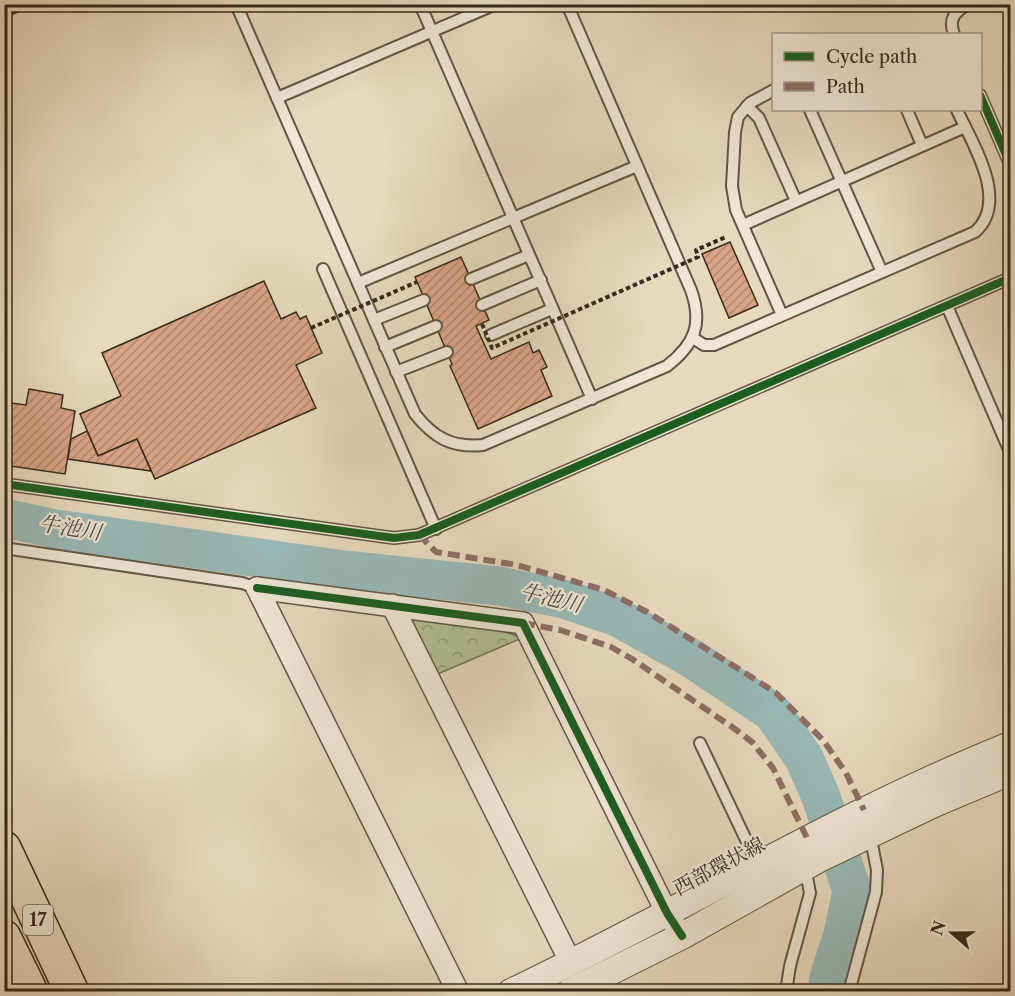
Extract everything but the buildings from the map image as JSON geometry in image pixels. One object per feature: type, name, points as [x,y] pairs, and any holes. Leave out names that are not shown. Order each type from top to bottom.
[{"type":"highway","name":"17","points":[[4,848],[72,992]]},
{"type":"highway","name":"17","points":[[4,937],[31,992]]},
{"type":"street","points":[[257,588],[523,623],[667,913],[682,936]]},
{"type":"street","points":[[257,588],[458,992]]},
{"type":"street","points":[[392,605],[560,976]]},
{"type":"street","points":[[865,827],[1011,745]]},
{"type":"street","points":[[865,827],[1011,772]]},
{"type":"street","name":"西部環状線","points":[[511,992],[560,976],[667,913],[763,875],[865,827]]},
{"type":"street","name":"西部環状線","points":[[570,992],[682,936],[763,875]]},
{"type":"lane","points":[[236,4],[415,414],[430,432],[440,439],[469,446],[483,445],[668,366],[682,354],[693,338],[697,317],[696,303],[567,4]]},
{"type":"lane","points":[[420,4],[592,399]]},
{"type":"lane","points":[[277,98],[496,4]]},
{"type":"lane","points":[[954,33],[951,27],[953,16],[969,4]]},
{"type":"lane","points":[[772,91],[760,96],[747,106],[736,123],[732,186],[734,202],[782,315]]},
{"type":"lane","points":[[982,97],[1011,164]]},
{"type":"lane","points":[[747,106],[759,118],[796,201]]},
{"type":"lane","points":[[810,111],[882,272]]},
{"type":"lane","points":[[906,111],[922,146]]},
{"type":"lane","points":[[693,338],[704,345],[714,345],[975,232],[987,217],[990,201],[989,187],[957,111]]},
{"type":"lane","points":[[743,225],[965,127]]},
{"type":"lane","points":[[357,283],[637,166]]},
{"type":"lane","points":[[471,279],[529,255]]},
{"type":"lane","points":[[323,269],[436,529]]},
{"type":"lane","points":[[4,484],[387,537],[419,536],[1011,278]]},
{"type":"lane","points":[[482,305],[541,280]]},
{"type":"lane","points":[[374,320],[424,300]]},
{"type":"lane","points":[[947,306],[1011,452]]},
{"type":"lane","points":[[491,335],[552,309]]},
{"type":"lane","points":[[385,347],[436,326]]},
{"type":"lane","points":[[396,372],[447,352]]},
{"type":"lane","points":[[4,548],[243,583],[257,588]]},
{"type":"lane","points":[[700,743],[763,875]]},
{"type":"lane","points":[[849,992],[876,892],[877,870],[865,827]]},
{"type":"lane","points":[[786,992],[790,966],[810,893],[813,853]]},
{"type":"path","points":[[482,324],[492,348],[698,257],[696,250],[726,237]]},
{"type":"path","points":[[311,328],[417,282]]},
{"type":"green space","points":[[409,613],[485,624],[522,638],[433,676],[404,620]]},
{"type":"waterway","name":"牛池川","points":[[4,518],[56,529],[344,570],[499,586],[564,599],[617,617],[691,658],[772,712],[804,758],[821,797],[852,891],[827,992]]},
{"type":"marked path","points":[[419,535],[436,552],[517,565],[604,590],[647,612],[776,693],[823,740],[846,773],[864,810]]},
{"type":"marked path","points":[[523,623],[560,630],[611,647],[735,729],[752,742],[773,768],[807,838]]},
{"type":"cycle path","points":[[982,100],[1010,164]]},
{"type":"cycle path","points":[[4,484],[394,538],[419,535],[1010,278]]},
{"type":"cycle path","points":[[257,588],[523,623],[667,913],[682,936]]}]
